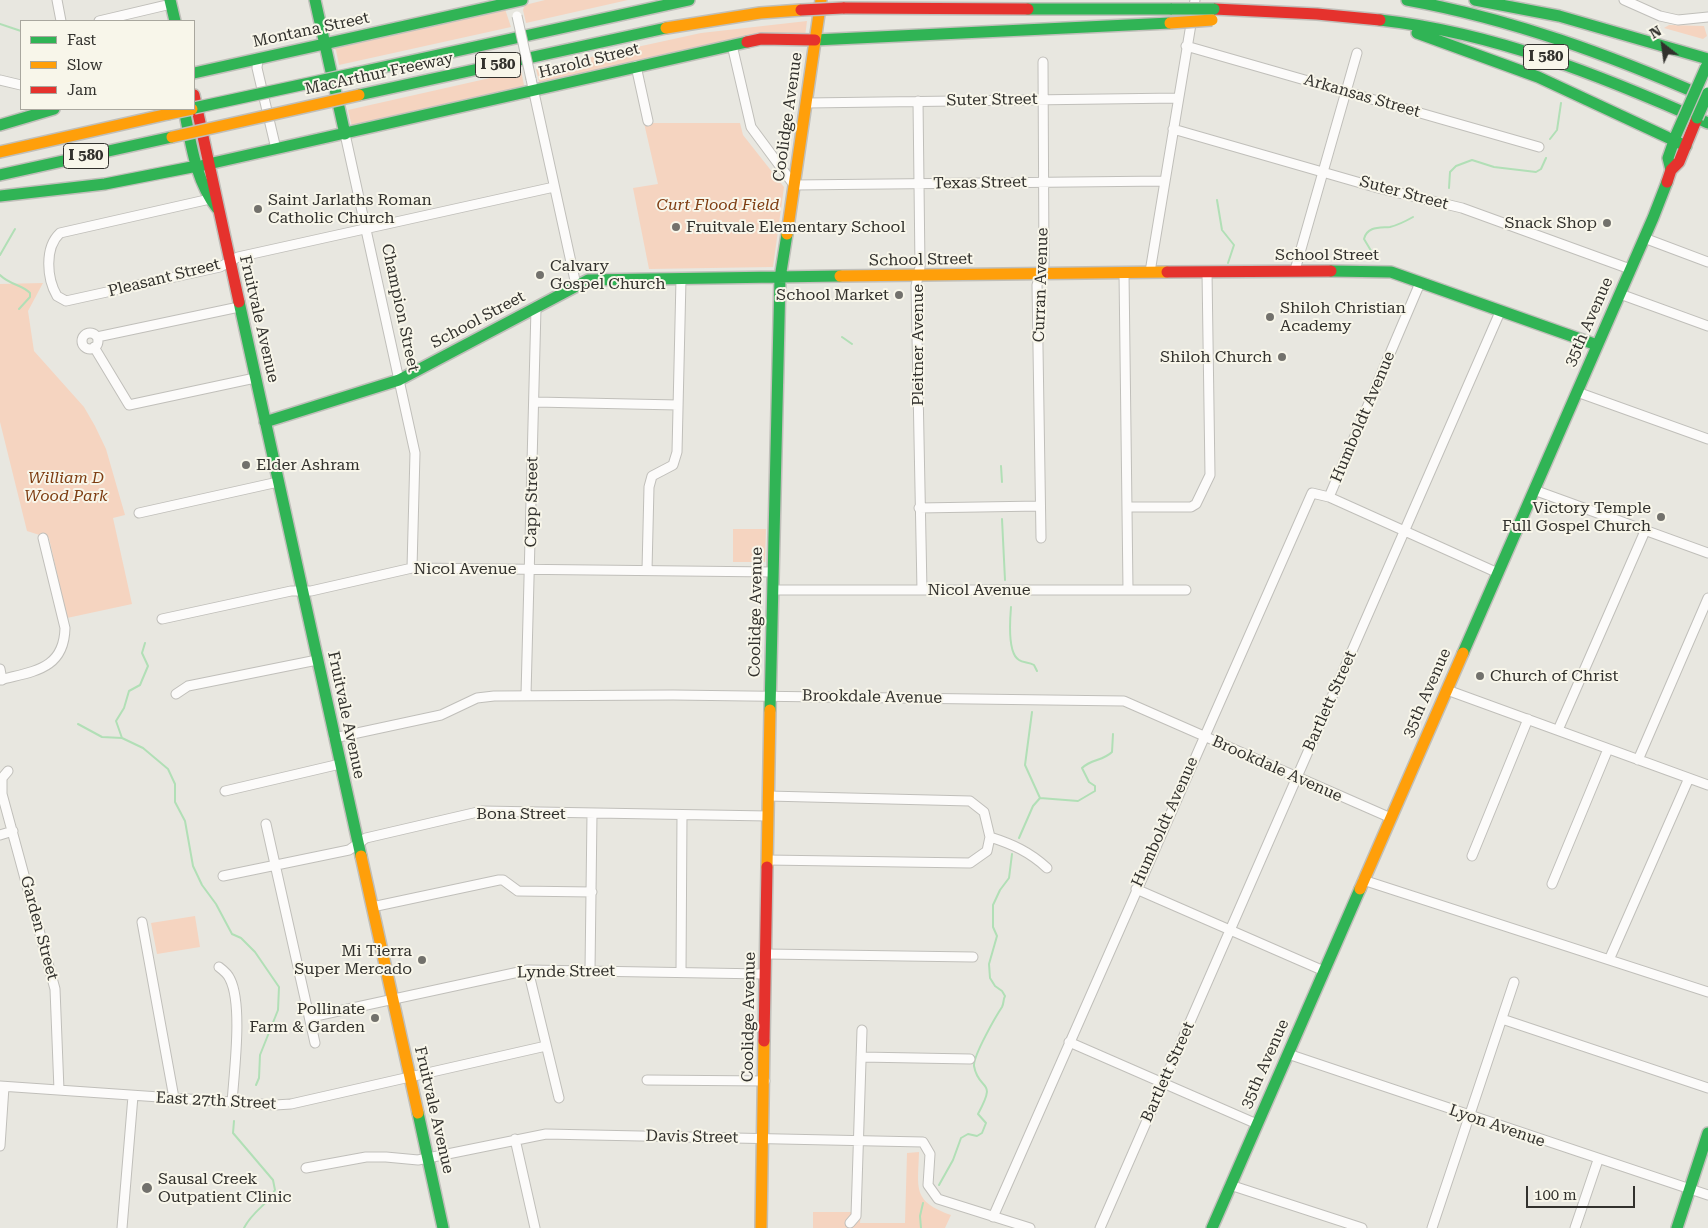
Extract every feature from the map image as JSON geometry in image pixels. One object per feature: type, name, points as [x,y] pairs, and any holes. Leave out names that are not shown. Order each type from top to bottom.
[{"type":"main road","name":"Champion Street","points":[[315,0],[345,134]]},
{"type":"main road","name":"MacArthur Freeway","points":[[195,109],[689,0]]},
{"type":"main road","name":"Coolidge Avenue","points":[[761,1228],[765,1081],[768,796],[780,278],[821,0]]},
{"type":"main road","name":"I 580","points":[[1407,0],[1456,9],[1545,33],[1610,56],[1708,98]]},
{"type":"main road","points":[[1475,0],[1559,16],[1707,62]]},
{"type":"main road","name":"Montana Street","points":[[195,73],[516,1]]},
{"type":"main road","points":[[170,2],[175,20]]},
{"type":"main road","name":"MacArthur Freeway","points":[[0,175],[675,26],[760,13],[843,8],[1172,9],[1213,15]]},
{"type":"main road","name":"I 580","points":[[1213,15],[1307,12],[1376,18],[1460,34],[1540,55],[1601,76],[1708,123]]},
{"type":"main road","name":"Harold Street","points":[[0,196],[105,184],[197,166],[533,92],[636,66],[761,39],[815,40],[1170,23],[1213,15]]},
{"type":"main road","points":[[1376,18],[1511,66],[1687,143]]},
{"type":"main road","name":"35th Avenue","points":[[1670,170],[1668,158],[1674,138],[1707,62]]},
{"type":"main road","name":"35th Avenue","points":[[1212,1228],[1620,294],[1670,170],[1679,162],[1708,93]]},
{"type":"main road","name":"Fruitvale Avenue","points":[[195,100],[209,163],[214,203],[265,422],[410,1076],[428,1158],[440,1227]]},
{"type":"main road","points":[[0,117],[20,107]]},
{"type":"main road","points":[[0,125],[51,110]]},
{"type":"main road","name":"Fruitvale Avenue","points":[[184,110],[197,166],[214,203]]},
{"type":"main road","name":"MacArthur Freeway","points":[[0,152],[188,110]]},
{"type":"main road","name":"School Street","points":[[265,422],[399,380],[588,280],[918,277],[1295,270],[1390,272],[1597,345]]},
{"type":"main road","points":[[1676,1228],[1708,1133]]},
{"type":"street","points":[[57,0],[61,20]]},
{"type":"street","points":[[1150,272],[1195,0]]},
{"type":"street","points":[[1624,0],[1660,16],[1678,20],[1708,17]]},
{"type":"street","points":[[516,1],[517,16],[530,79],[576,285]]},
{"type":"street","points":[[103,20],[170,2]]},
{"type":"street","points":[[732,45],[751,126],[794,184]]},
{"type":"street","name":"Arkansas Street","points":[[1186,46],[1539,147]]},
{"type":"street","points":[[1295,270],[1357,53]]},
{"type":"street","points":[[258,59],[257,68],[276,149]]},
{"type":"street","name":"Curran Avenue","points":[[1041,538],[1037,285],[1044,266],[1042,62]]},
{"type":"street","points":[[636,66],[648,121]]},
{"type":"street","points":[[0,80],[20,85]]},
{"type":"street","name":"Suter Street","points":[[806,103],[1178,98]]},
{"type":"street","name":"Pleitner Avenue","points":[[918,102],[920,267],[916,286],[922,590]]},
{"type":"street","name":"Suter Street","points":[[1173,129],[1462,208],[1630,269]]},
{"type":"street","name":"Champion Street","points":[[345,134],[414,453],[412,568]]},
{"type":"street","name":"Texas Street","points":[[794,184],[1165,181]]},
{"type":"street","name":"Pleasant Street","points":[[214,203],[60,233],[54,238],[51,246],[48,274],[57,296],[66,301],[220,267],[238,257],[554,187]]},
{"type":"street","points":[[1644,238],[1708,262]]},
{"type":"street","points":[[1128,508],[1191,507],[1196,504],[1210,475],[1207,272]]},
{"type":"street","points":[[1124,273],[1128,589]]},
{"type":"street","points":[[647,570],[649,486],[652,476],[673,464],[677,452],[681,279]]},
{"type":"street","name":"Humboldt Avenue","points":[[993,1217],[1203,736],[1312,493],[1329,497],[1420,283]]},
{"type":"street","points":[[1620,294],[1708,326]]},
{"type":"street","points":[[97,337],[98,342],[94,347],[87,348],[83,344],[86,334],[91,333],[97,337],[239,307]]},
{"type":"street","name":"Capp Street","points":[[526,696],[531,569],[536,308]]},
{"type":"street","name":"Bartlett Street","points":[[1100,1228],[1500,312]]},
{"type":"street","points":[[94,347],[129,405],[255,378]]},
{"type":"street","points":[[1577,392],[1708,439]]},
{"type":"street","points":[[535,402],[678,405]]},
{"type":"street","points":[[139,513],[278,482]]},
{"type":"street","points":[[1534,490],[1708,553]]},
{"type":"street","points":[[1329,497],[1498,573]]},
{"type":"street","points":[[920,508],[1040,506]]},
{"type":"street","points":[[1558,730],[1645,531]]},
{"type":"street","points":[[0,669],[1,680],[41,669],[52,663],[60,653],[65,635],[43,538]]},
{"type":"street","name":"Nicol Avenue","points":[[162,619],[291,591],[302,591],[412,568],[774,572]]},
{"type":"street","name":"Nicol Avenue","points":[[773,590],[1186,590]]},
{"type":"street","points":[[1638,760],[1708,598]]},
{"type":"street","points":[[176,694],[188,686],[317,660]]},
{"type":"street","points":[[1446,690],[1708,785]]},
{"type":"street","name":"Brookdale Avenue","points":[[334,738],[441,715],[477,698],[494,696],[771,696],[1124,701],[1391,818]]},
{"type":"street","points":[[1472,856],[1528,719]]},
{"type":"street","points":[[1552,884],[1608,749]]},
{"type":"street","points":[[225,791],[340,764]]},
{"type":"street","name":"Garden Street","points":[[8,771],[2,778],[2,794],[54,988],[59,1090]]},
{"type":"street","points":[[1609,960],[1689,778]]},
{"type":"street","points":[[767,860],[970,863],[987,851],[990,837],[984,812],[970,801],[768,796]]},
{"type":"street","name":"Bona Street","points":[[223,876],[349,850],[366,838],[482,811],[768,816]]},
{"type":"street","points":[[590,970],[592,814]]},
{"type":"street","points":[[680,972],[682,814]]},
{"type":"street","points":[[266,824],[274,865],[311,1017],[315,1043]]},
{"type":"street","points":[[0,835],[13,832]]},
{"type":"street","points":[[990,837],[1017,846],[1036,857],[1048,868]]},
{"type":"street","points":[[372,908],[499,880],[504,880],[518,890],[592,892]]},
{"type":"street","points":[[1363,880],[1708,992]]},
{"type":"street","points":[[1136,889],[1324,971]]},
{"type":"street","points":[[142,922],[174,1098]]},
{"type":"street","points":[[766,954],[973,957]]},
{"type":"street","points":[[219,967],[230,978],[234,997],[236,1023],[232,1103]]},
{"type":"street","points":[[528,970],[559,1098]]},
{"type":"street","name":"Lynde Street","points":[[311,1017],[528,970],[765,974]]},
{"type":"street","points":[[1432,1228],[1514,982]]},
{"type":"street","points":[[1502,1019],[1708,1088]]},
{"type":"street","points":[[850,1223],[856,1216],[862,1030]]},
{"type":"street","points":[[1069,1042],[1257,1124]]},
{"type":"street","name":"East 27th Street","points":[[2,1086],[232,1103],[291,1104],[546,1046]]},
{"type":"street","name":"Lyon Avenue","points":[[1288,1054],[1598,1160],[1708,1195]]},
{"type":"street","points":[[861,1057],[970,1059]]},
{"type":"street","points":[[647,1080],[765,1081]]},
{"type":"street","points":[[0,1146],[2,1086]]},
{"type":"street","points":[[122,1228],[133,1096]]},
{"type":"street","name":"Davis Street","points":[[306,1168],[366,1158],[428,1158],[546,1134],[923,1142],[930,1154],[928,1185],[931,1192],[938,1199],[952,1205],[1030,1228]]},
{"type":"street","points":[[515,1139],[535,1228]]},
{"type":"street","points":[[1575,1228],[1598,1160]]},
{"type":"street","points":[[1230,1184],[1362,1228]]},
{"type":"green space","points":[[545,0],[628,0],[526,23],[523,10],[525,5]]},
{"type":"green space","points":[[505,9],[511,27],[339,65],[336,50],[333,48]]},
{"type":"green space","points":[[807,21],[805,37],[769,35],[540,86],[536,69],[701,33]]},
{"type":"green space","points":[[1669,25],[1704,26],[1707,36],[1703,39],[1664,28]]},
{"type":"green space","points":[[521,71],[524,85],[522,90],[352,127],[348,110]]},
{"type":"green space","name":"Curt Flood Field","points":[[644,123],[740,123],[743,135],[784,187],[773,267],[649,269],[633,188],[658,184]]},
{"type":"green space","name":"William D Wood Park","points":[[43,283],[28,311],[34,351],[84,407],[106,449],[125,515],[113,518],[132,604],[67,618],[49,538],[27,531],[0,422],[0,284]]},
{"type":"green space","points":[[733,529],[766,529],[765,562],[733,562]]},
{"type":"green space","points":[[195,916],[200,947],[157,954],[151,923]]},
{"type":"green space","points":[[919,1152],[918,1185],[920,1192],[923,1199],[929,1204],[951,1215],[945,1228],[813,1228],[813,1212],[861,1212],[860,1223],[905,1223],[907,1153]]},
{"type":"waterway","points":[[0,24],[20,31]]},
{"type":"waterway","points":[[1550,139],[1557,130],[1561,103]]},
{"type":"waterway","points":[[1449,188],[1450,172],[1456,166],[1472,160],[1494,167],[1536,172],[1541,169],[1546,158]]},
{"type":"waterway","points":[[1217,200],[1222,230],[1234,245],[1228,263]]},
{"type":"waterway","points":[[1373,254],[1364,239],[1368,232],[1374,228],[1390,227],[1413,217]]},
{"type":"waterway","points":[[0,255],[15,229]]},
{"type":"waterway","points":[[0,275],[30,293],[30,297],[19,309]]},
{"type":"waterway","points":[[842,337],[852,344]]},
{"type":"waterway","points":[[1001,466],[1002,482]]},
{"type":"waterway","points":[[1002,519],[1005,580]]},
{"type":"waterway","points":[[1011,607],[1010,635],[1015,656],[1022,662],[1034,665],[1037,671]]},
{"type":"waterway","points":[[145,643],[142,653],[148,666],[140,685],[129,691],[124,708],[116,721],[122,738],[143,748],[168,769],[175,784],[175,802],[185,821],[193,866],[202,885],[216,904],[232,934],[241,938],[255,952],[279,987],[278,1010],[260,1055],[259,1078],[256,1085]]},
{"type":"waterway","points":[[1032,712],[1025,765],[1040,798]]},
{"type":"waterway","points":[[78,724],[102,737],[122,738]]},
{"type":"waterway","points":[[1040,798],[1078,801],[1095,791],[1095,786],[1089,782],[1082,768],[1112,752],[1113,734]]},
{"type":"waterway","points":[[1019,838],[1033,806],[1040,798]]},
{"type":"waterway","points":[[939,1185],[953,1160],[961,1138],[968,1134],[977,1136],[982,1133],[986,1123],[978,1114],[987,1095],[987,1090],[976,1074],[974,1066],[981,1045],[1002,1007],[1005,996],[990,978],[989,964],[997,936],[993,927],[993,905],[1000,890],[1009,878],[1012,854]]},
{"type":"waterway","points":[[234,1121],[233,1133],[273,1180],[275,1190],[244,1228]]},
{"type":"waterway","points":[[921,1228],[920,1216],[923,1203]]},
{"type":"traffic: fast","points":[[170,0],[175,20]]},
{"type":"traffic: fast","points":[[315,0],[345,134]]},
{"type":"traffic: fast","points":[[195,73],[522,0]]},
{"type":"traffic: fast","points":[[356,73],[689,0]]},
{"type":"traffic: fast","points":[[1407,0],[1485,17],[1560,40],[1634,67],[1708,98]]},
{"type":"traffic: fast","points":[[1475,0],[1559,16],[1708,59]]},
{"type":"traffic: fast","points":[[1028,9],[1172,9]]},
{"type":"traffic: fast","points":[[1172,9],[1214,9]]},
{"type":"traffic: fast","points":[[1380,20],[1423,26],[1507,46],[1588,73],[1708,123]]},
{"type":"traffic: fast","points":[[815,40],[1170,23]]},
{"type":"traffic: fast","points":[[359,95],[666,28]]},
{"type":"traffic: fast","points":[[1417,33],[1538,77],[1686,146]]},
{"type":"traffic: fast","points":[[204,165],[747,42]]},
{"type":"traffic: fast","points":[[1676,135],[1706,67]]},
{"type":"traffic: fast","points":[[195,108],[356,73]]},
{"type":"traffic: fast","points":[[1697,118],[1708,93]]},
{"type":"traffic: fast","points":[[0,125],[51,110]]},
{"type":"traffic: fast","points":[[184,110],[199,173],[217,208]]},
{"type":"traffic: fast","points":[[1671,170],[1668,158],[1676,135]]},
{"type":"traffic: fast","points":[[0,175],[172,137]]},
{"type":"traffic: fast","points":[[0,196],[105,184],[197,166]]},
{"type":"traffic: fast","points":[[1463,653],[1667,182]]},
{"type":"traffic: fast","points":[[770,710],[780,278],[787,234]]},
{"type":"traffic: fast","points":[[1331,271],[1391,272],[1597,345]]},
{"type":"traffic: fast","points":[[265,422],[399,380],[588,280],[840,276]]},
{"type":"traffic: fast","points":[[239,302],[361,856]]},
{"type":"traffic: fast","points":[[1212,1228],[1360,889]]},
{"type":"traffic: fast","points":[[418,1113],[443,1228]]},
{"type":"traffic: fast","points":[[1677,1228],[1708,1133]]},
{"type":"traffic: slow","points":[[787,234],[821,0]]},
{"type":"traffic: slow","points":[[666,28],[760,13],[801,10]]},
{"type":"traffic: slow","points":[[1170,23],[1212,20]]},
{"type":"traffic: slow","points":[[172,137],[359,95]]},
{"type":"traffic: slow","points":[[168,114],[187,110]]},
{"type":"traffic: slow","points":[[0,152],[168,114]]},
{"type":"traffic: slow","points":[[840,276],[1167,272]]},
{"type":"traffic: slow","points":[[1360,889],[1463,653]]},
{"type":"traffic: slow","points":[[767,867],[770,710]]},
{"type":"traffic: slow","points":[[361,856],[418,1113]]},
{"type":"traffic: slow","points":[[761,1228],[764,1041]]},
{"type":"traffic: jam","points":[[843,8],[1028,9]]},
{"type":"traffic: jam","points":[[801,10],[843,8]]},
{"type":"traffic: jam","points":[[1214,9],[1317,14],[1380,20]]},
{"type":"traffic: jam","points":[[747,42],[761,39],[815,40]]},
{"type":"traffic: jam","points":[[195,100],[239,302]]},
{"type":"traffic: jam","points":[[1667,182],[1671,170],[1679,162],[1697,118]]},
{"type":"traffic: jam","points":[[1167,272],[1331,271]]},
{"type":"traffic: jam","points":[[764,1041],[767,867]]},
{"type":"place","name":"Saint Jarlaths Roman Catholic Church","points":[[258,209]]},
{"type":"place","name":"Snack Shop","points":[[1607,223]]},
{"type":"place","name":"Fruitvale Elementary School","points":[[676,227]]},
{"type":"place","name":"Calvary Gospel Church","points":[[540,275]]},
{"type":"place","name":"School Market","points":[[899,295]]},
{"type":"place","name":"Shiloh Christian Academy","points":[[1270,317]]},
{"type":"place","name":"Shiloh Church","points":[[1282,357]]},
{"type":"place","name":"Elder Ashram","points":[[246,465]]},
{"type":"place","name":"Victory Temple Full Gospel Church","points":[[1661,517]]},
{"type":"place","name":"Church of Christ","points":[[1480,676]]},
{"type":"place","name":"Mi Tierra Super Mercado","points":[[422,960]]},
{"type":"place","name":"Pollinate Farm & Garden","points":[[375,1018]]},
{"type":"place","name":"Sausal Creek Outpatient Clinic","points":[[147,1188]]}]
